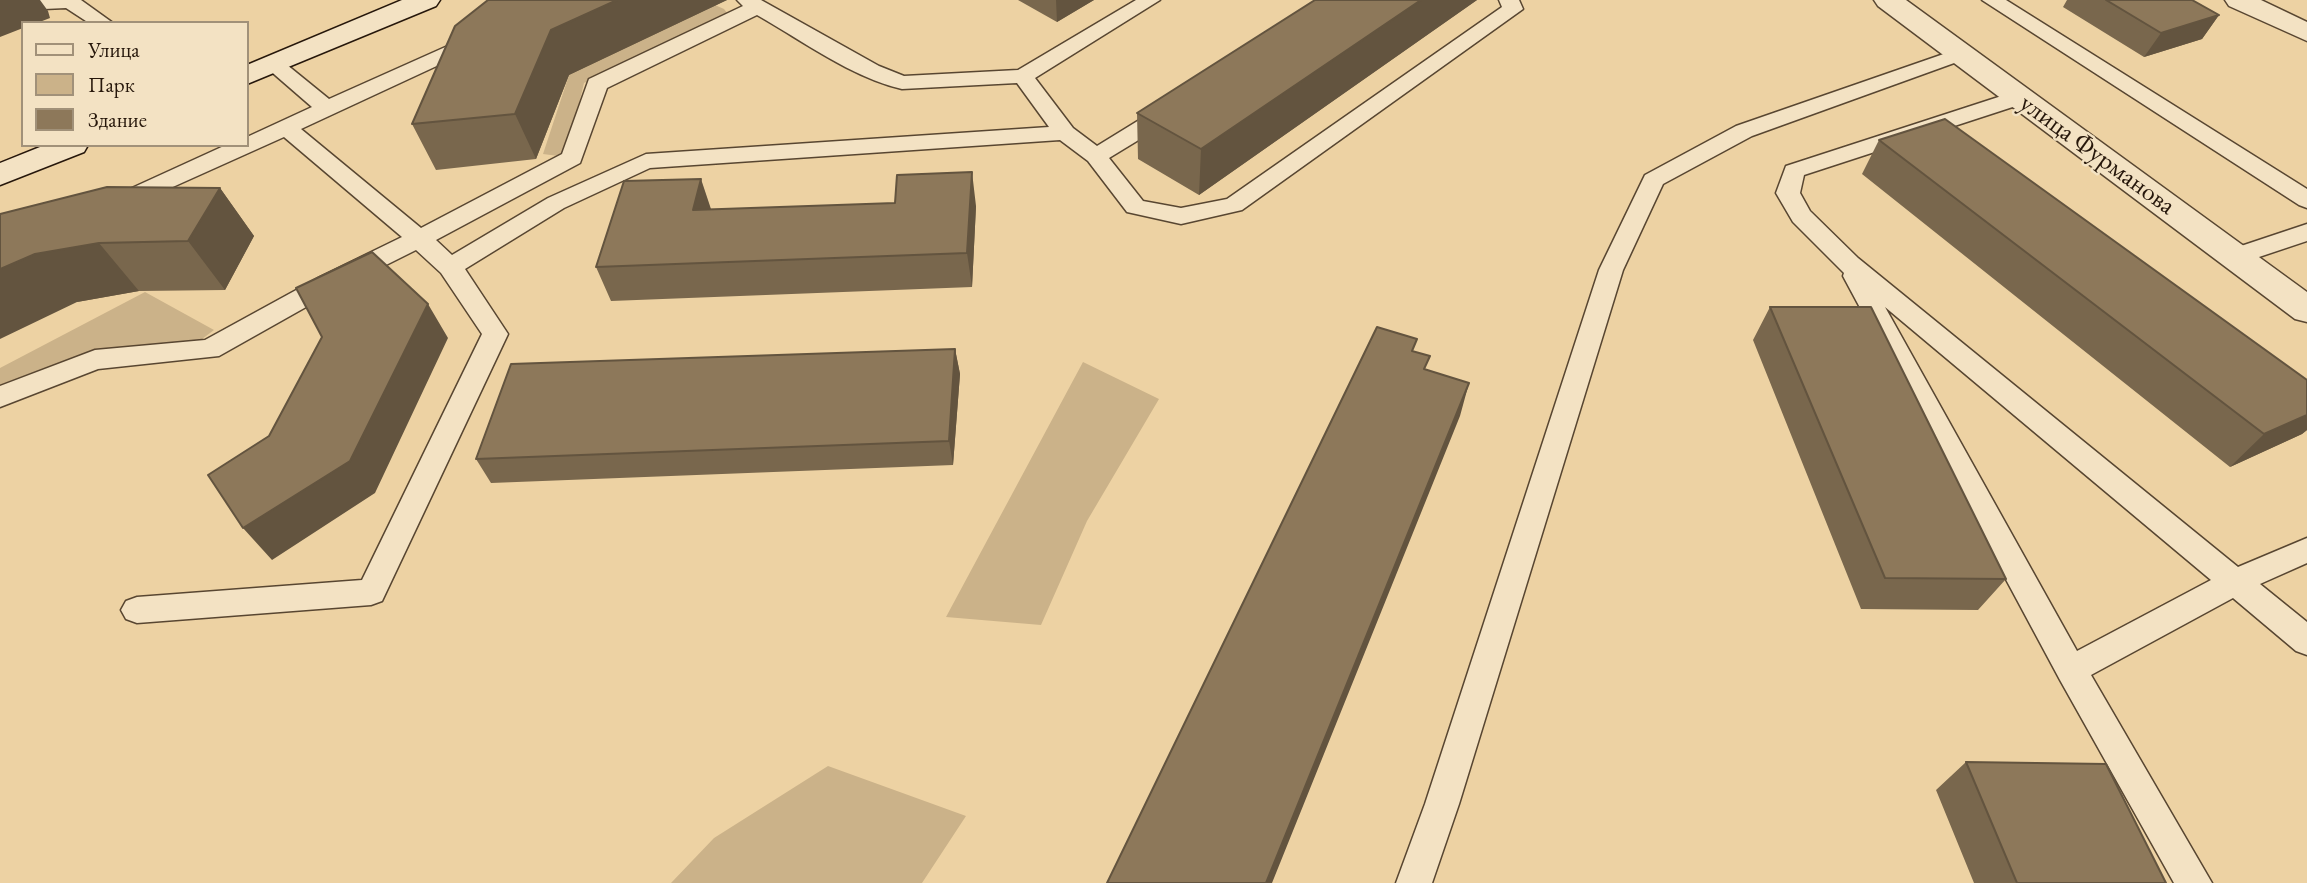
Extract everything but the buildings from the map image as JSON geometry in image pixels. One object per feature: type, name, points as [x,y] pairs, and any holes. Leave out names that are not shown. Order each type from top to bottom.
[{"type":"street","points":[[248,75],[426,0]]},
{"type":"street","name":"улица Фурманова","points":[[1888,0],[2307,310]]},
{"type":"street","points":[[2239,0],[2307,33]]},
{"type":"street","points":[[0,175],[69,147]]},
{"type":"lane","points":[[0,397],[95,360],[210,349],[328,283],[419,239],[572,158],[597,84],[752,4],[871,71],[902,83],[1023,76],[1150,0]]},
{"type":"lane","points":[[1023,76],[1065,133],[1096,156],[1135,207],[1181,216],[1234,205],[1513,9],[1509,0]]},
{"type":"lane","points":[[1993,0],[2307,200]]},
{"type":"lane","points":[[0,5],[69,2],[100,21]]},
{"type":"lane","points":[[248,144],[501,29]]},
{"type":"lane","points":[[1414,883],[1446,791],[1612,270],[1653,180],[1744,131],[1961,54]]},
{"type":"lane","points":[[275,64],[328,109]]},
{"type":"lane","points":[[2020,97],[1794,171],[1788,193],[1801,216],[1849,264],[2307,641]]},
{"type":"lane","points":[[1096,156],[1190,99]]},
{"type":"lane","points":[[137,610],[372,592],[495,334],[450,267],[286,127]]},
{"type":"lane","points":[[450,267],[556,203],[646,161],[1065,133]]},
{"type":"lane","points":[[98,211],[242,147]]},
{"type":"lane","points":[[2235,257],[2307,232]]},
{"type":"lane","points":[[1849,264],[2071,670],[2194,883]]},
{"type":"lane","points":[[2071,670],[2237,581],[2307,550]]},
{"type":"green space","points":[[715,5],[724,9],[731,18],[584,83],[566,157],[543,154],[569,75]]},
{"type":"green space","points":[[145,292],[214,330],[189,349],[79,356],[0,393],[0,368]]},
{"type":"green space","points":[[1083,362],[1159,399],[1087,521],[1041,625],[946,617]]},
{"type":"green space","points":[[828,766],[966,816],[922,883],[671,883],[714,838]]}]
